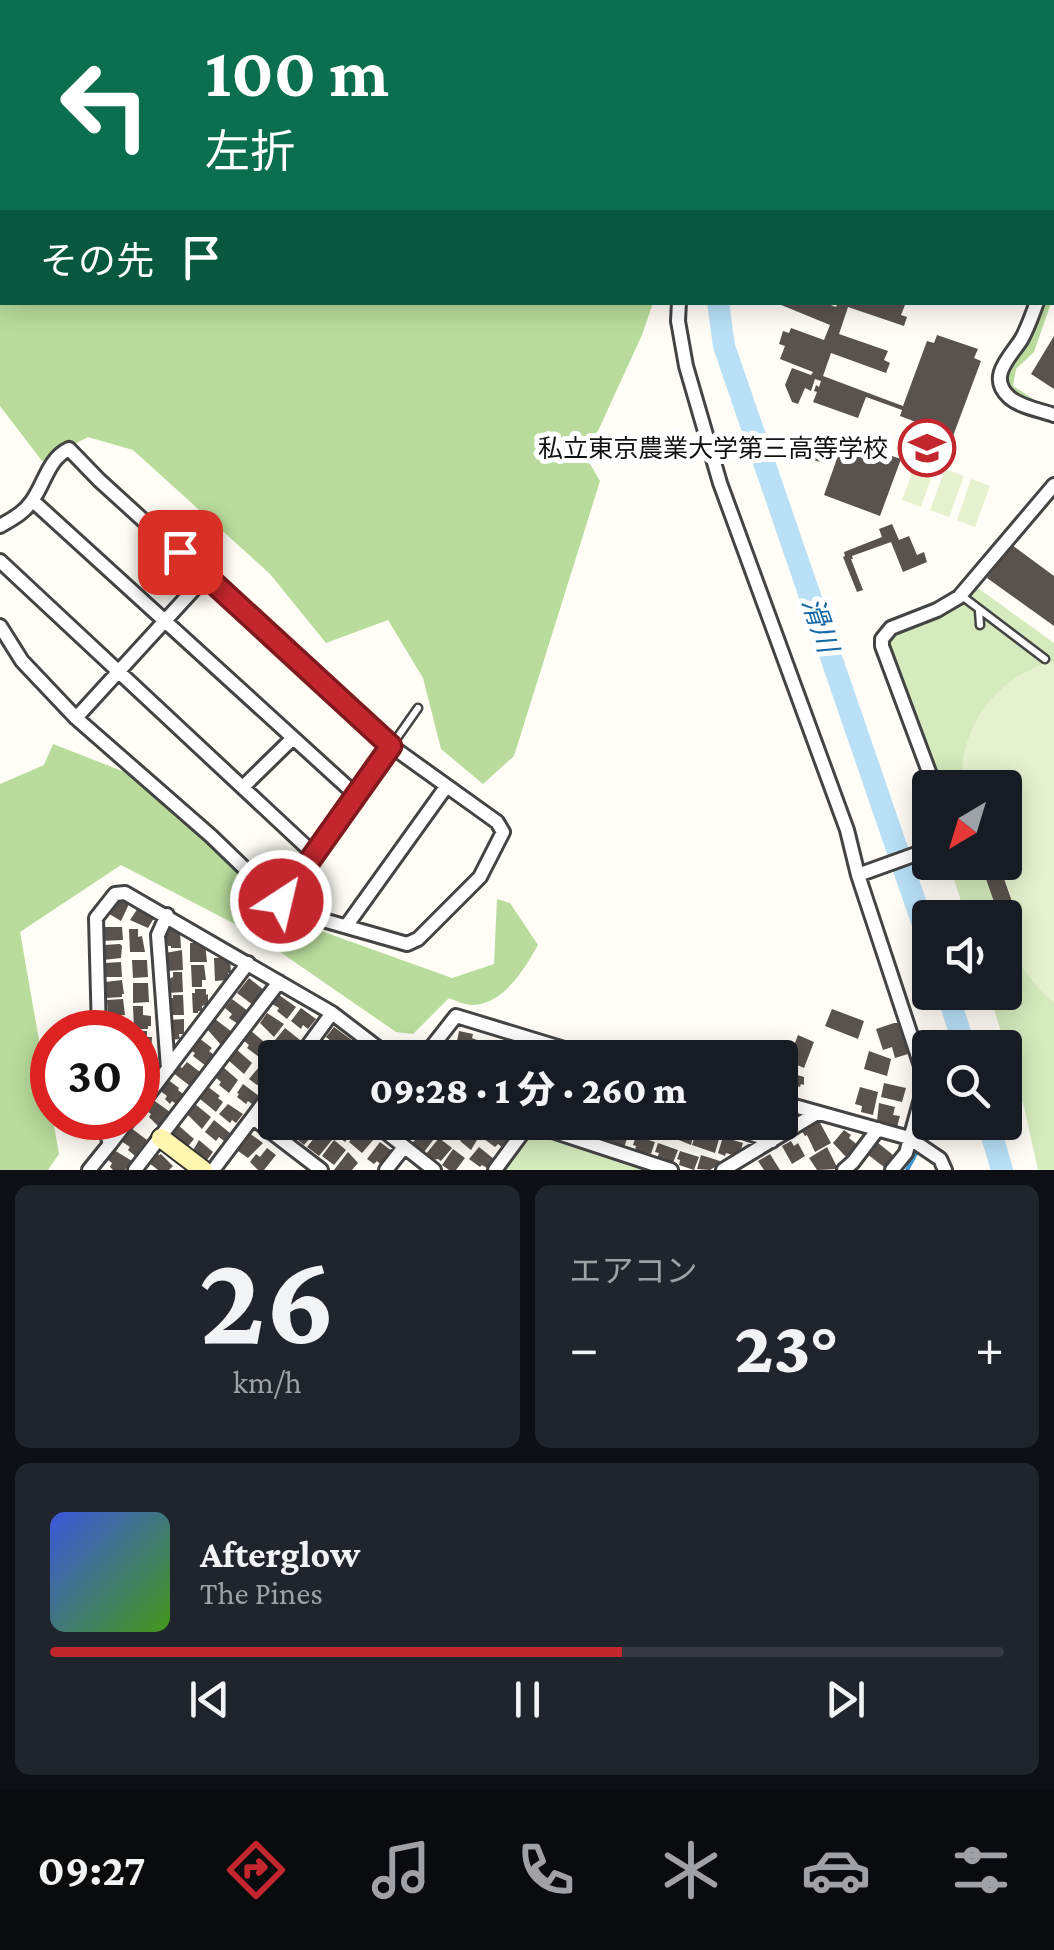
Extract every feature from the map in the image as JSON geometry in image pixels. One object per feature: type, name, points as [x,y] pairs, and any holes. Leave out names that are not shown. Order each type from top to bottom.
[{"type":"street","points":[[679,305],[686,366],[720,484],[863,873],[926,1081],[906,1152],[892,1170]]},
{"type":"street","points":[[1036,305],[1021,340],[1002,366],[1000,379],[1012,399],[1054,414]]},
{"type":"street","points":[[0,526],[23,512],[57,455],[68,448],[391,746],[497,822],[503,832],[480,877],[418,939],[407,944],[295,912],[76,718],[22,661],[0,626]]},
{"type":"street","points":[[929,770],[882,639],[892,628],[937,610],[960,595],[1054,485]]},
{"type":"street","points":[[33,500],[356,795]]},
{"type":"street","points":[[0,561],[314,854]]},
{"type":"street","points":[[76,718],[206,576]]},
{"type":"street","points":[[243,787],[293,738]]},
{"type":"street","points":[[281,901],[391,746]]},
{"type":"street","points":[[347,926],[446,786]]},
{"type":"street","points":[[863,873],[912,855]]},
{"type":"street","points":[[98,1010],[96,918],[115,894],[125,893],[332,1012],[368,1040]]},
{"type":"street","points":[[168,916],[158,935],[168,1068]]},
{"type":"street","points":[[160,1079],[248,963]]},
{"type":"street","points":[[135,1170],[279,982]]},
{"type":"street","points":[[311,1040],[332,1012]]},
{"type":"street","points":[[437,1040],[456,1016],[535,1040]]},
{"type":"street","points":[[798,1107],[909,1138],[937,1164]]},
{"type":"street","points":[[213,1170],[258,1111]]},
{"type":"street","points":[[724,1170],[818,1113]]},
{"type":"street","points":[[253,1118],[320,1170]]},
{"type":"street","points":[[844,1170],[878,1128]]},
{"type":"street","points":[[161,1138],[203,1170]]},
{"type":"street","points":[[109,1140],[110,1144]]},
{"type":"street","points":[[89,1170],[113,1140]]},
{"type":"street","points":[[395,1140],[434,1170]]},
{"type":"street","points":[[495,1170],[515,1140]]},
{"type":"street","points":[[579,1140],[671,1170]]},
{"type":"street","points":[[386,1170],[404,1147]]},
{"type":"lane","points":[[960,595],[1045,659]]},
{"type":"lane","points":[[980,609],[980,625]]},
{"type":"lane","points":[[391,746],[418,708]]},
{"type":"green space","points":[[0,305],[652,305],[586,457],[600,481],[514,756],[483,784],[441,749],[423,678],[388,620],[326,643],[270,574],[133,450],[88,437],[42,461],[0,406]]},
{"type":"green space","points":[[1040,305],[1050,305],[1034,352],[1016,369],[1013,386],[1038,402],[1035,406],[1019,398],[1005,381],[1008,369],[1030,339]]},
{"type":"green space","points":[[917,459],[936,465],[921,507],[902,500]]},
{"type":"green space","points":[[945,469],[964,476],[949,517],[930,510]]},
{"type":"green space","points":[[971,479],[990,486],[975,527],[957,520]]},
{"type":"green space","points":[[978,588],[1054,643],[1054,1170],[1038,1170],[1022,1100],[1022,1030],[1000,1030],[994,1010],[1022,1010],[1022,900],[961,900],[954,880],[1022,880],[1022,770],[935,770],[888,643],[901,630],[955,608]]},
{"type":"green space","points":[[1054,661],[1054,1003],[1022,966],[1022,900],[993,900],[986,880],[1022,880],[1022,770],[962,770],[974,725],[985,707],[998,692],[1033,668]]},
{"type":"green space","points":[[53,744],[130,774],[299,923],[452,978],[494,964],[497,899],[510,903],[538,945],[504,992],[473,1005],[449,998],[413,1034],[396,1032],[254,934],[121,865],[20,932],[34,1010],[30,1010],[30,1140],[57,1140],[59,1154],[48,1170],[0,1170],[0,784],[44,765]]},
{"type":"green space","points":[[524,1140],[561,1140],[654,1170],[502,1170]]},
{"type":"building","points":[[781,305],[905,305],[901,315],[907,317],[904,326],[848,307],[839,334],[888,351],[884,360],[890,363],[886,373],[831,353],[823,376],[903,406],[927,341],[934,343],[937,335],[978,349],[974,358],[981,361],[953,436],[900,416],[902,410],[866,397],[858,418],[813,402],[816,385],[819,387],[821,381],[815,379],[811,391],[805,388],[798,404],[792,402],[785,385],[792,368],[811,375],[813,372],[780,359],[785,346],[779,344],[783,331],[789,333],[791,328],[824,340],[830,325]]},
{"type":"building","points":[[1054,336],[1054,389],[1031,374]]},
{"type":"building","points":[[861,438],[890,445],[886,454],[901,459],[880,516],[824,495],[844,439],[858,444]]},
{"type":"building","points":[[817,443],[832,445],[826,464],[811,459]]},
{"type":"building","points":[[892,524],[899,540],[909,536],[917,555],[924,552],[927,562],[903,572],[891,542],[852,556],[863,590],[857,592],[844,552],[882,537],[879,529]]},
{"type":"building","points":[[1012,545],[1054,576],[1054,626],[987,578]]},
{"type":"building","points":[[986,880],[1004,880],[1011,900],[993,900]]},
{"type":"building","points":[[121,898],[129,904],[121,921],[106,912]]},
{"type":"building","points":[[140,905],[154,918],[148,928],[130,920]]},
{"type":"building","points":[[174,926],[180,931],[181,948],[164,943],[164,932]]},
{"type":"building","points":[[102,927],[122,927],[123,940],[101,941]]},
{"type":"building","points":[[129,929],[138,929],[145,952],[130,952]]},
{"type":"building","points":[[190,943],[205,943],[207,962],[190,962]]},
{"type":"building","points":[[120,944],[121,958],[103,960],[104,945]]},
{"type":"building","points":[[182,950],[183,970],[166,971],[165,953]]},
{"type":"building","points":[[230,957],[228,980],[215,981],[214,958]]},
{"type":"building","points":[[132,960],[147,960],[148,977],[133,978]]},
{"type":"building","points":[[121,962],[122,977],[104,977],[104,963]]},
{"type":"building","points":[[191,965],[204,965],[206,980],[202,980],[202,987],[192,987]]},
{"type":"building","points":[[173,972],[182,972],[183,992],[168,993],[167,980]]},
{"type":"building","points":[[249,978],[265,991],[253,1005],[237,993]]},
{"type":"building","points":[[122,980],[122,997],[106,998],[105,982]]},
{"type":"building","points":[[133,983],[148,983],[149,1002],[133,1003]]},
{"type":"building","points":[[195,989],[206,989],[208,994],[208,1004],[198,1013],[193,1013]]},
{"type":"building","points":[[173,995],[183,995],[184,1015],[167,1015]]},
{"type":"building","points":[[279,995],[296,1007],[287,1019],[272,1004]]},
{"type":"building","points":[[123,999],[124,1010],[108,1010],[107,1000]]},
{"type":"building","points":[[232,999],[248,1011],[238,1024],[229,1018],[232,1014],[225,1008]]},
{"type":"building","points":[[301,1008],[316,1019],[308,1029],[291,1021]]},
{"type":"building","points":[[832,1009],[864,1021],[858,1039],[825,1026]]},
{"type":"building","points":[[267,1013],[284,1024],[274,1037],[260,1023]]},
{"type":"building","points":[[184,1019],[184,1034],[179,1034],[180,1039],[169,1040],[168,1020]]},
{"type":"building","points":[[215,1019],[232,1032],[221,1045],[207,1029]]},
{"type":"building","points":[[898,1023],[908,1054],[895,1058],[892,1047],[883,1050],[876,1029]]},
{"type":"building","points":[[334,1027],[352,1040],[330,1040],[326,1037]]},
{"type":"building","points":[[285,1028],[300,1040],[275,1040]]},
{"type":"building","points":[[251,1031],[262,1040],[258,1040],[258,1056],[247,1048],[249,1045],[243,1040]]},
{"type":"building","points":[[459,1031],[473,1034],[472,1038],[477,1040],[457,1040]]},
{"type":"building","points":[[798,1035],[814,1042],[804,1068],[798,1065]]},
{"type":"building","points":[[199,1038],[212,1048],[209,1051],[214,1055],[206,1066],[190,1050]]},
{"type":"building","points":[[236,1049],[252,1063],[244,1074],[228,1060]]},
{"type":"building","points":[[869,1051],[891,1059],[887,1076],[864,1069]]},
{"type":"building","points":[[187,1062],[200,1072],[190,1086],[172,1072],[177,1065],[182,1068]]},
{"type":"building","points":[[223,1067],[238,1080],[229,1093],[215,1077]]},
{"type":"building","points":[[258,1068],[258,1085],[249,1079]]},
{"type":"building","points":[[167,1079],[183,1094],[176,1104],[170,1104],[160,1089]]},
{"type":"building","points":[[884,1083],[906,1088],[902,1102],[881,1097]]},
{"type":"building","points":[[243,1084],[258,1097],[246,1104],[237,1093]]},
{"type":"building","points":[[207,1086],[223,1102],[216,1112],[200,1099]]},
{"type":"building","points":[[860,1087],[878,1092],[873,1115],[861,1112],[862,1106],[855,1104]]},
{"type":"building","points":[[879,1103],[895,1107],[893,1115],[900,1116],[897,1127],[877,1121]]},
{"type":"building","points":[[195,1104],[211,1117],[202,1129],[187,1114]]},
{"type":"building","points":[[228,1104],[243,1114],[236,1123],[219,1114]]},
{"type":"building","points":[[160,1105],[170,1112],[160,1126]]},
{"type":"building","points":[[214,1120],[230,1133],[224,1141],[219,1137],[216,1141],[205,1132]]},
{"type":"building","points":[[819,1121],[831,1143],[815,1152],[801,1130]]},
{"type":"building","points":[[178,1125],[194,1139],[185,1150],[171,1134]]},
{"type":"building","points":[[844,1130],[859,1146],[850,1157],[833,1143]]},
{"type":"building","points":[[249,1133],[263,1143],[248,1158],[238,1151]]},
{"type":"building","points":[[122,1140],[147,1140],[135,1156]]},
{"type":"building","points":[[199,1140],[213,1152],[207,1160],[192,1152]]},
{"type":"building","points":[[313,1140],[332,1140],[319,1156],[307,1147]]},
{"type":"building","points":[[334,1140],[346,1150],[334,1165],[322,1156]]},
{"type":"building","points":[[351,1140],[373,1140],[362,1153]]},
{"type":"building","points":[[415,1140],[433,1140],[424,1152],[412,1143]]},
{"type":"building","points":[[437,1140],[452,1148],[441,1161],[426,1154]]},
{"type":"building","points":[[461,1140],[477,1140],[471,1150]]},
{"type":"building","points":[[485,1140],[509,1140],[503,1148],[498,1144],[495,1147]]},
{"type":"building","points":[[608,1140],[626,1140],[624,1148]]},
{"type":"building","points":[[635,1140],[655,1142],[651,1154],[635,1150]]},
{"type":"building","points":[[694,1140],[719,1140],[715,1153],[692,1145]]},
{"type":"building","points":[[722,1140],[743,1143],[736,1156],[718,1153]]},
{"type":"building","points":[[791,1141],[794,1146],[798,1143],[805,1156],[792,1164],[782,1146]]},
{"type":"building","points":[[380,1142],[392,1151],[381,1165],[367,1159]]},
{"type":"building","points":[[877,1142],[893,1155],[884,1167],[867,1154]]},
{"type":"building","points":[[658,1143],[678,1150],[673,1163],[657,1158]]},
{"type":"building","points":[[479,1147],[494,1159],[487,1168],[469,1159]]},
{"type":"building","points":[[827,1147],[838,1169],[817,1170],[809,1158]]},
{"type":"building","points":[[267,1148],[276,1155],[264,1170],[258,1170],[250,1162]]},
{"type":"building","points":[[453,1149],[465,1158],[456,1170],[449,1170],[442,1165]]},
{"type":"building","points":[[114,1150],[132,1161],[125,1170],[110,1167],[112,1163],[107,1159]]},
{"type":"building","points":[[680,1151],[699,1157],[694,1170],[679,1165]]},
{"type":"building","points":[[348,1152],[358,1163],[352,1170],[334,1170]]},
{"type":"building","points":[[156,1153],[173,1166],[169,1170],[158,1170],[149,1163]]},
{"type":"building","points":[[770,1154],[780,1170],[764,1170],[758,1161]]},
{"type":"building","points":[[701,1155],[720,1161],[710,1170],[697,1169]]},
{"type":"waterway","name":"滑川","points":[[718,305],[724,346],[915,900]]},
{"type":"waterway","name":"滑川","points":[[953,1010],[959,1030]]},
{"type":"waterway","points":[[907,1170],[923,1140]]},
{"type":"waterway","name":"滑川","points":[[993,1140],[1002,1170]]},
{"type":"place","name":"私立東京農業大学第三高等学校","points":[[927,448]]},
{"type":"route","points":[[180,552],[391,746],[281,901]]}]
